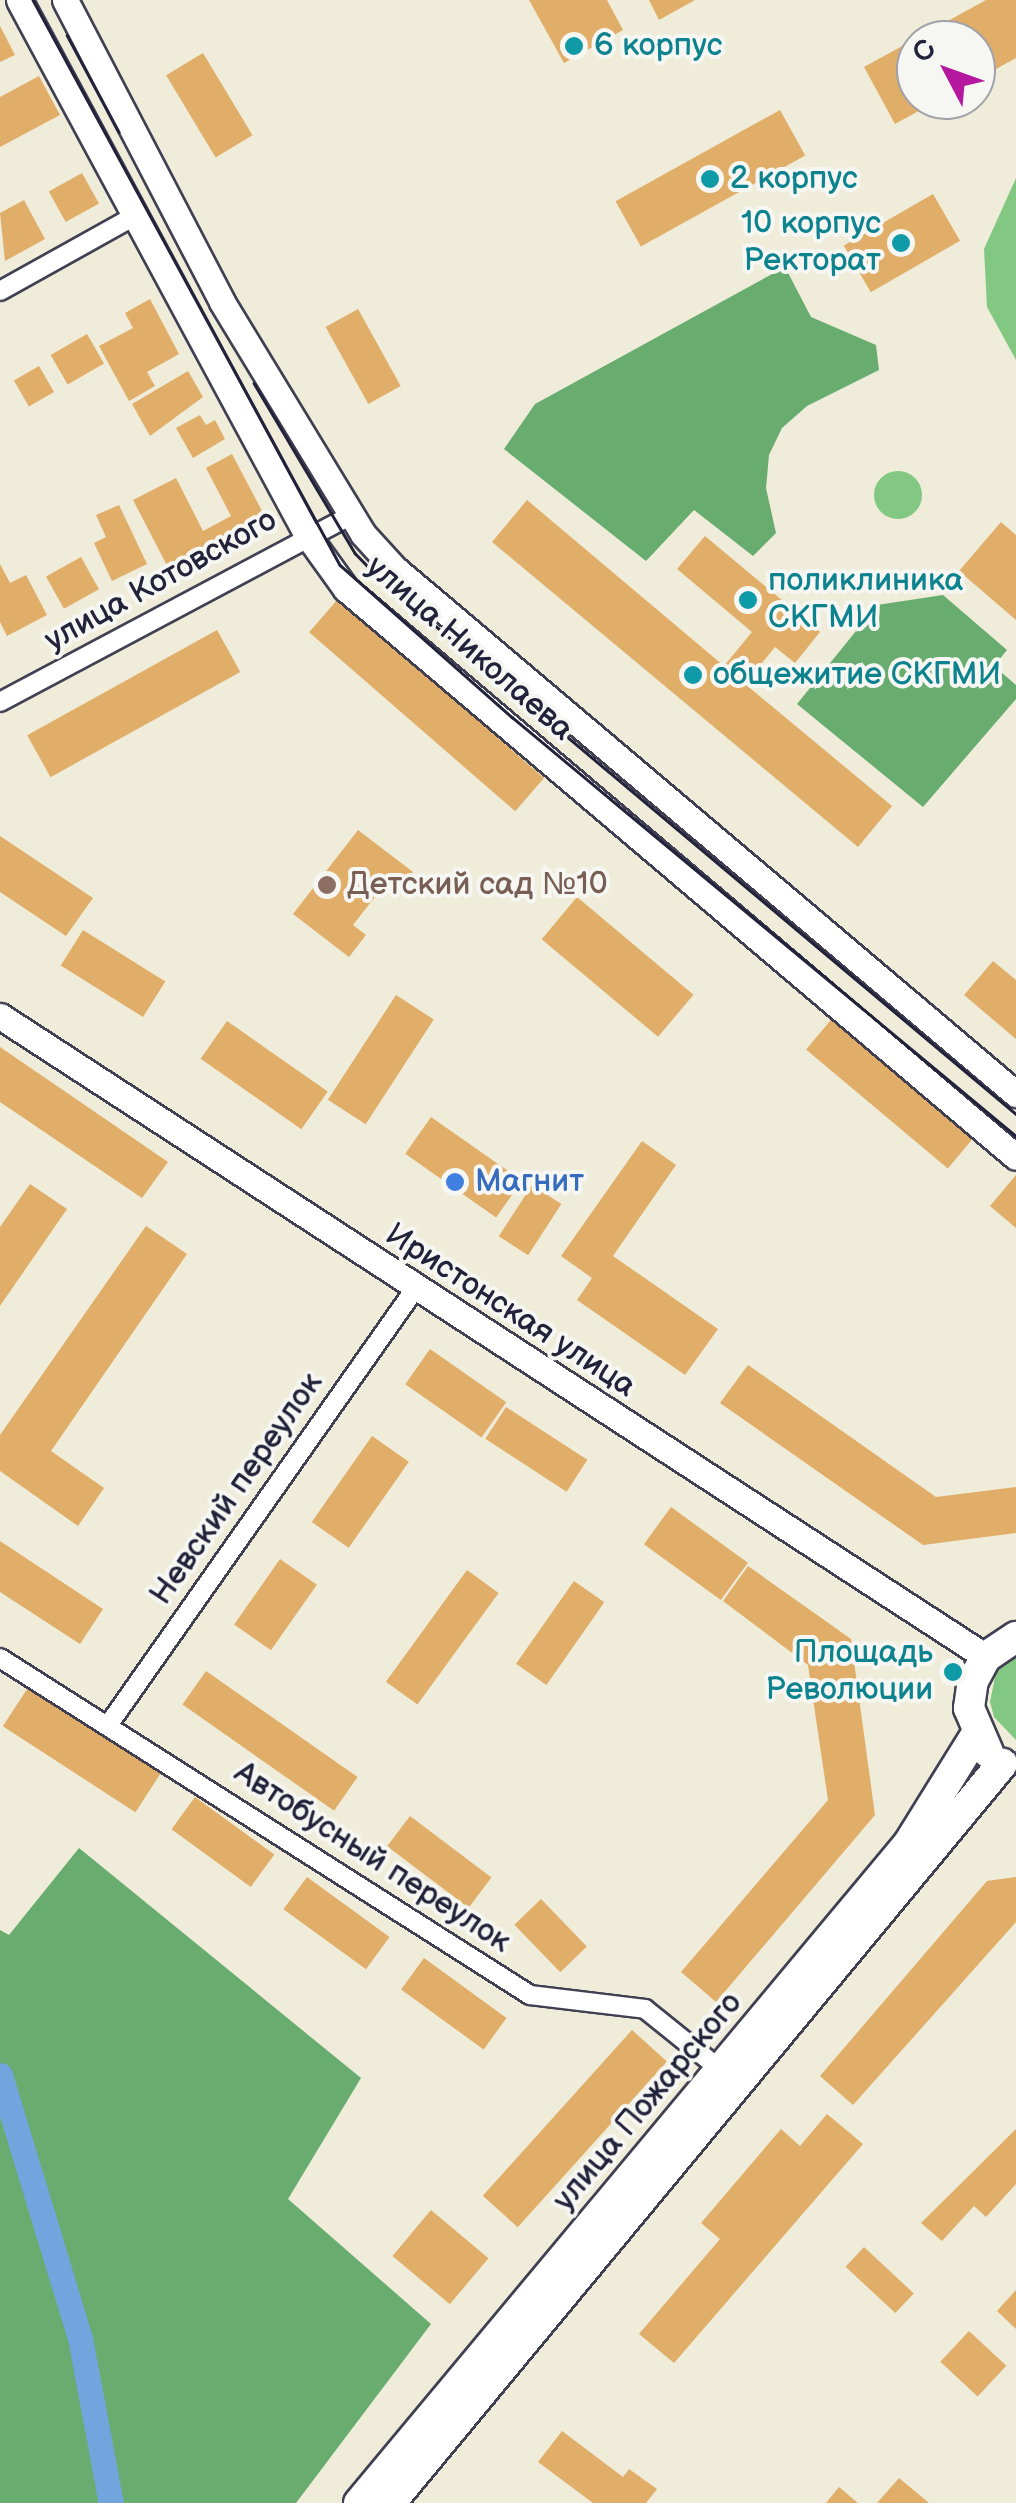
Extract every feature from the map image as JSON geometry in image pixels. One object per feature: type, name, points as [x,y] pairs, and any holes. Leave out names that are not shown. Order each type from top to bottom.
[{"type":"main road","points":[[1009,1766],[976,1735],[969,1708],[973,1681],[986,1657],[1016,1637]]},
{"type":"main road","name":"улица Пожарского","points":[[359,2503],[909,1843],[976,1735]]},
{"type":"main road","name":"улица Пожарского","points":[[390,2503],[1009,1766]]},
{"type":"street","name":"улица Николаева","points":[[19,0],[307,535],[346,590],[1016,1156]]},
{"type":"street","name":"улица Николаева","points":[[66,0],[222,302],[352,515],[394,568],[1016,1094]]},
{"type":"street","points":[[0,292],[133,217]]},
{"type":"street","name":"улица Котовского","points":[[0,702],[307,535],[352,515]]},
{"type":"street","name":"Иристонская улица","points":[[0,1016],[986,1657]]},
{"type":"street","name":"Невский переулок","points":[[108,1724],[415,1289]]},
{"type":"street","name":"Автобусный переулок","points":[[0,1658],[530,1996],[646,2009],[720,2070]]},
{"type":"green space","points":[[1016,178],[1016,360],[987,307],[984,249]]},
{"type":"green space","points":[[785,267],[811,317],[876,345],[879,370],[807,406],[782,428],[769,455],[766,488],[776,533],[753,556],[694,510],[646,561],[504,449],[535,404]]},
{"type":"green space","points":[[898,471],[915,478],[922,495],[915,512],[898,519],[881,512],[874,495],[881,478]]},
{"type":"green space","points":[[943,595],[1007,650],[994,666],[1016,685],[1016,699],[923,807],[797,704],[877,605]]},
{"type":"green space","points":[[1016,1655],[1016,1740],[994,1717],[990,1702],[996,1672]]},
{"type":"green space","points":[[79,1848],[361,2078],[288,2199],[431,2324],[296,2503],[0,2503],[0,1930],[9,1935]]},
{"type":"building","name":"6 корпус","points":[[529,0],[607,0],[623,30],[564,63]]},
{"type":"building","points":[[649,0],[695,0],[659,20]]},
{"type":"building","points":[[986,0],[1016,0],[1016,58],[996,69],[996,20],[950,20]]},
{"type":"building","points":[[0,26],[15,55],[0,62]]},
{"type":"building","points":[[896,49],[896,120],[902,120],[895,124],[864,67]]},
{"type":"building","points":[[203,53],[252,135],[216,157],[166,75]]},
{"type":"building","points":[[39,76],[60,115],[0,147],[0,97]]},
{"type":"building","name":"2 корпус","points":[[780,110],[805,155],[641,247],[616,201]]},
{"type":"building","points":[[82,173],[99,204],[66,222],[49,191]]},
{"type":"building","name":"10 корпус Ректорат","points":[[933,194],[960,241],[871,292],[844,246]]},
{"type":"building","points":[[24,200],[45,239],[5,261],[0,213]]},
{"type":"building","points":[[150,299],[179,354],[147,372],[155,386],[129,401],[99,346],[133,328],[125,313]]},
{"type":"building","points":[[358,309],[401,386],[368,404],[326,327]]},
{"type":"building","points":[[87,334],[104,363],[68,384],[51,355]]},
{"type":"building","points":[[39,366],[54,392],[29,406],[14,380]]},
{"type":"building","points":[[188,371],[203,397],[150,436],[132,404]]},
{"type":"building","points":[[200,415],[206,425],[215,420],[225,439],[193,458],[176,428]]},
{"type":"building","points":[[232,454],[270,526],[173,577],[133,500],[176,478],[203,531],[231,516],[206,468]]},
{"type":"building","name":"общежитие СКГМИ","points":[[527,500],[724,666],[752,632],[677,569],[705,536],[820,632],[795,663],[775,647],[745,684],[892,806],[858,847],[492,542]]},
{"type":"building","points":[[119,505],[147,564],[112,581],[94,543],[106,537],[96,515]]},
{"type":"building","points":[[1001,522],[1016,535],[1016,620],[959,571]]},
{"type":"building","points":[[81,557],[99,589],[64,609],[46,576]]},
{"type":"building","points":[[0,564],[10,583],[26,575],[47,615],[7,636],[0,622]]},
{"type":"building","points":[[338,599],[544,778],[515,811],[309,632]]},
{"type":"building","points":[[217,630],[240,672],[50,777],[27,735]]},
{"type":"building","points":[[358,830],[413,872],[397,894],[385,884],[353,925],[366,935],[349,957],[293,914]]},
{"type":"building","points":[[0,836],[93,898],[66,936],[0,892]]},
{"type":"building","points":[[577,897],[693,995],[658,1037],[542,939]]},
{"type":"building","points":[[83,930],[165,981],[143,1017],[61,966]]},
{"type":"building","points":[[993,961],[1016,980],[1016,1039],[964,995]]},
{"type":"building","points":[[396,995],[434,1020],[366,1124],[328,1100]]},
{"type":"building","points":[[835,1015],[977,1134],[948,1168],[806,1049]]},
{"type":"building","points":[[227,1021],[328,1092],[301,1129],[201,1059]]},
{"type":"building","points":[[0,1047],[168,1162],[142,1198],[0,1102]]},
{"type":"building","points":[[431,1117],[522,1181],[496,1218],[405,1154]]},
{"type":"building","points":[[642,1141],[676,1165],[613,1256],[718,1329],[685,1375],[577,1300],[592,1278],[561,1256]]},
{"type":"building","points":[[1016,1175],[1016,1228],[990,1206]]},
{"type":"building","points":[[30,1184],[67,1209],[0,1306],[0,1227]]},
{"type":"building","points":[[532,1185],[561,1204],[528,1255],[499,1236]]},
{"type":"building","points":[[146,1226],[187,1254],[51,1451],[104,1488],[78,1526],[0,1471],[0,1435]]},
{"type":"building","points":[[430,1349],[506,1402],[482,1438],[405,1384]]},
{"type":"building","points":[[748,1365],[936,1497],[1016,1487],[1016,1533],[923,1545],[720,1403]]},
{"type":"building","points":[[506,1407],[587,1460],[567,1492],[485,1439]]},
{"type":"building","points":[[372,1436],[409,1462],[349,1548],[312,1522]]},
{"type":"building","points":[[671,1507],[748,1563],[721,1600],[644,1544]]},
{"type":"building","points":[[0,1541],[103,1609],[80,1644],[0,1592]]},
{"type":"building","points":[[280,1559],[317,1585],[271,1650],[234,1625]]},
{"type":"building","points":[[748,1566],[851,1639],[875,1815],[716,2002],[681,1972],[828,1800],[808,1665],[723,1601]]},
{"type":"building","points":[[467,1570],[499,1593],[417,1705],[386,1682]]},
{"type":"building","points":[[574,1581],[604,1602],[546,1685],[516,1664]]},
{"type":"building","points":[[206,1671],[358,1777],[334,1811],[182,1705]]},
{"type":"building","points":[[29,1686],[162,1772],[135,1812],[3,1726]]},
{"type":"building","points":[[195,1797],[274,1855],[251,1887],[171,1829]]},
{"type":"building","points":[[410,1816],[491,1877],[469,1908],[387,1846]]},
{"type":"building","points":[[307,1877],[390,1937],[366,1969],[283,1909]]},
{"type":"building","points":[[1016,1877],[1016,1922],[853,2105],[820,2076],[987,1881]]},
{"type":"building","points":[[541,1899],[587,1946],[560,1972],[514,1925]]},
{"type":"building","points":[[424,1958],[507,2018],[484,2050],[401,1990]]},
{"type":"building","points":[[632,2030],[667,2061],[518,2227],[483,2196]]},
{"type":"building","points":[[827,2114],[863,2144],[674,2363],[639,2334],[720,2239],[701,2223],[781,2129],[800,2146]]},
{"type":"building","points":[[1016,2129],[1016,2184],[986,2217],[974,2206],[942,2241],[921,2223]]},
{"type":"building","points":[[431,2210],[488,2258],[450,2304],[392,2256]]},
{"type":"building","points":[[864,2247],[914,2293],[895,2313],[846,2267]]},
{"type":"building","points":[[1016,2290],[1016,2329],[997,2311]]},
{"type":"building","points":[[969,2331],[1006,2366],[978,2396],[940,2362]]},
{"type":"building","points":[[562,2431],[623,2477],[629,2469],[657,2489],[646,2503],[593,2503],[538,2462]]},
{"type":"building","points":[[899,2478],[929,2503],[877,2503]]},
{"type":"building","points":[[839,2487],[858,2503],[826,2503]]},
{"type":"waterway","points":[[0,2075],[80,2338],[111,2503]]},
{"type":"tram line","points":[[33,0],[340,565],[512,717],[1016,1136]]},
{"type":"tram line","points":[[67,35],[119,132]]},
{"type":"tram line","points":[[254,383],[355,553],[381,580],[1016,1114]]},
{"type":"place","name":"6 корпус","points":[[574,46]]},
{"type":"place","name":"2 корпус","points":[[710,179]]},
{"type":"place","name":"10 корпус Ректорат","points":[[901,243]]},
{"type":"place","name":"поликлиника СКГМИ","points":[[748,600]]},
{"type":"place","name":"общежитие СКГМИ","points":[[693,675]]},
{"type":"place","name":"Детский сад №10","points":[[327,885]]},
{"type":"place","name":"Магнит","points":[[455,1182]]},
{"type":"place","name":"Площадь Революции","points":[[953,1672]]}]
